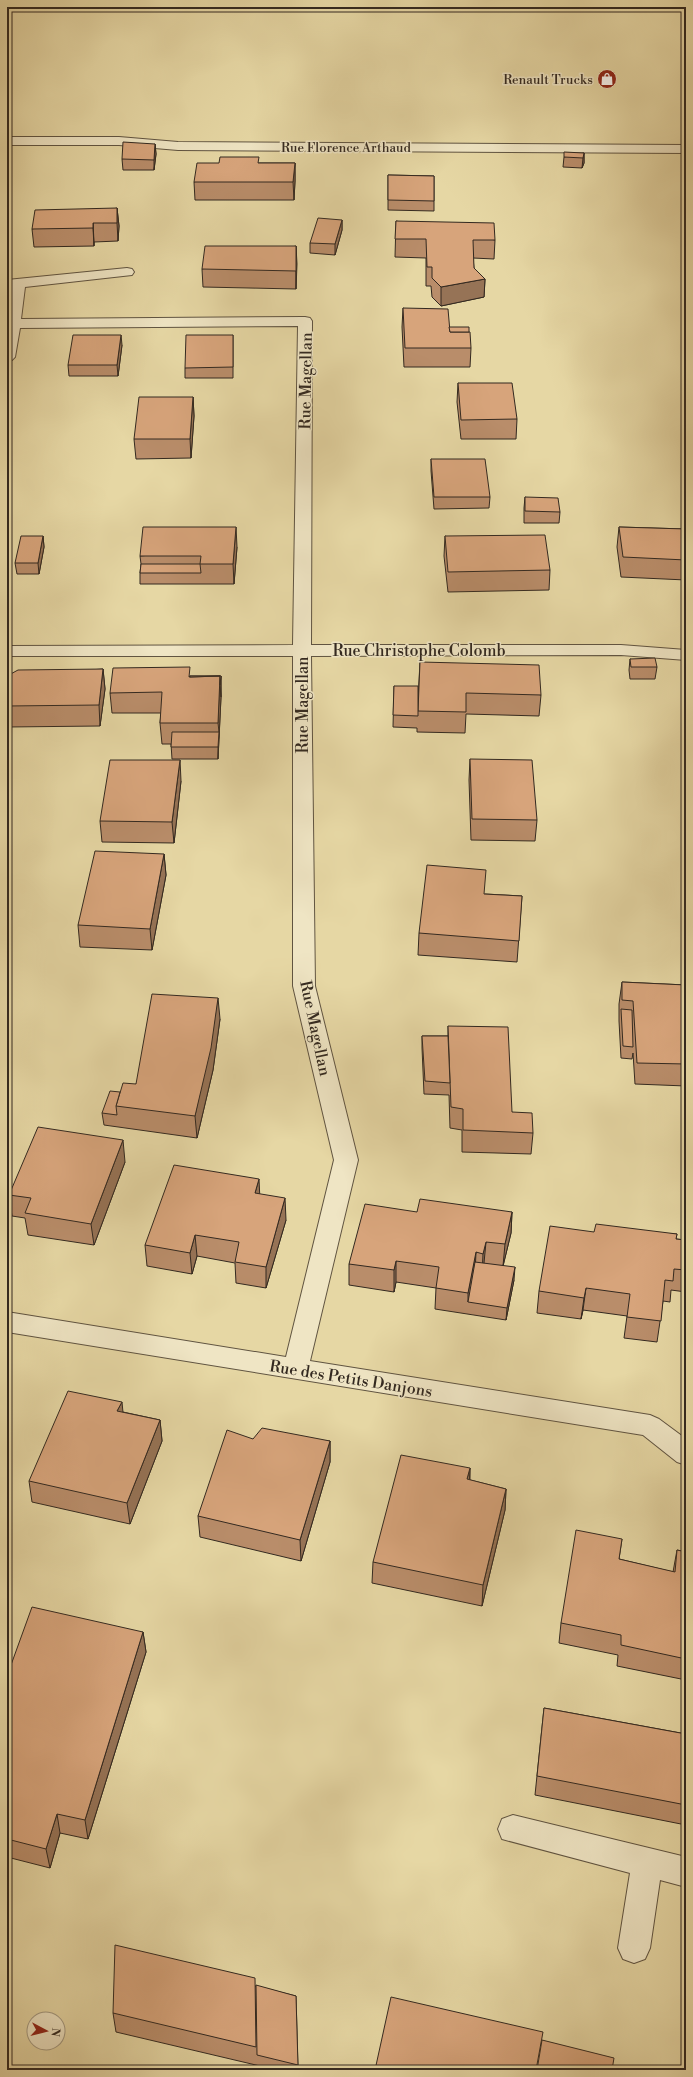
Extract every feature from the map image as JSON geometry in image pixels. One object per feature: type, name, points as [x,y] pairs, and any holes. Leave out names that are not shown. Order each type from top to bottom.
[{"type":"street","name":"Rue Florence Arthaud","points":[[7,142],[119,141],[178,146],[686,149]]},
{"type":"street","points":[[7,357],[13,324],[12,283],[127,272]]},
{"type":"street","name":"Rue Magellan","points":[[13,324],[305,321],[302,650],[304,986],[346,1160],[296,1370]]},
{"type":"street","name":"Rue Christophe Colomb","points":[[7,651],[621,650],[686,655]]},
{"type":"street","name":"Rue des Petits Danjons","points":[[7,1322],[296,1370],[650,1426],[686,1454]]},
{"type":"street","points":[[513,1829],[686,1872]]},
{"type":"street","points":[[634,1948],[646,1862]]},
{"type":"building","points":[[123,142],[155,144],[154,160],[122,159]]},
{"type":"building","points":[[564,152],[584,153],[583,158],[564,157]]},
{"type":"building","points":[[220,157],[259,157],[258,163],[295,163],[293,182],[194,182],[197,163],[219,163]]},
{"type":"building","points":[[388,175],[434,176],[434,201],[388,200]]},
{"type":"building","points":[[117,208],[117,223],[93,223],[93,228],[32,229],[35,210]]},
{"type":"building","points":[[318,218],[342,220],[335,244],[310,243]]},
{"type":"building","points":[[396,221],[494,223],[495,240],[473,240],[474,268],[485,279],[441,287],[432,278],[432,267],[427,267],[426,239],[395,239]]},
{"type":"building","points":[[205,246],[296,246],[296,271],[202,269]]},
{"type":"building","points":[[403,308],[448,309],[450,332],[470,332],[471,348],[405,348]]},
{"type":"building","points":[[449,327],[469,327],[469,332],[450,332]]},
{"type":"building","points":[[73,335],[121,335],[117,365],[68,365]]},
{"type":"building","points":[[186,335],[233,335],[233,367],[185,368]]},
{"type":"building","points":[[458,383],[512,383],[517,419],[461,420]]},
{"type":"building","points":[[139,397],[193,397],[190,439],[134,439]]},
{"type":"building","points":[[431,459],[485,459],[490,497],[434,497]]},
{"type":"building","points":[[525,497],[558,498],[560,512],[525,511]]},
{"type":"building","points":[[143,527],[236,527],[233,564],[200,564],[201,556],[140,556]]},
{"type":"building","points":[[619,527],[686,529],[686,560],[623,557]]},
{"type":"building","points":[[545,535],[550,570],[448,572],[445,536]]},
{"type":"building","points":[[21,536],[43,536],[38,563],[15,563]]},
{"type":"building","points":[[141,564],[200,564],[201,573],[140,573]]},
{"type":"building","points":[[655,658],[657,667],[631,667],[630,659]]},
{"type":"building","points":[[420,662],[539,665],[541,695],[466,693],[466,712],[418,711]]},
{"type":"building","points":[[190,667],[189,677],[220,676],[218,723],[160,723],[162,692],[110,693],[113,668]]},
{"type":"building","points":[[103,669],[99,705],[7,706],[7,676],[18,670]]},
{"type":"building","points":[[190,676],[220,676],[190,677]]},
{"type":"building","points":[[394,686],[418,686],[418,716],[393,715]]},
{"type":"building","points":[[172,732],[219,732],[218,747],[171,747]]},
{"type":"building","points":[[470,759],[532,760],[537,820],[472,819]]},
{"type":"building","points":[[110,760],[180,760],[172,822],[100,821]]},
{"type":"building","points":[[95,851],[164,854],[150,929],[78,925]]},
{"type":"building","points":[[427,865],[486,870],[484,894],[522,896],[519,941],[419,933]]},
{"type":"building","points":[[622,982],[686,985],[686,1064],[637,1063],[633,1001],[622,1000]]},
{"type":"building","points":[[152,994],[218,998],[211,1048],[195,1116],[116,1106],[123,1083],[136,1084]]},
{"type":"building","points":[[621,1009],[632,1010],[633,1047],[623,1046]]},
{"type":"building","points":[[448,1026],[508,1027],[512,1112],[532,1113],[533,1133],[463,1130],[463,1109],[451,1107]]},
{"type":"building","points":[[422,1036],[448,1036],[450,1083],[425,1081]]},
{"type":"building","points":[[110,1091],[120,1092],[116,1106],[117,1115],[102,1113]]},
{"type":"building","points":[[38,1127],[123,1140],[91,1224],[25,1213],[31,1198],[9,1195]]},
{"type":"building","points":[[174,1165],[259,1179],[255,1193],[285,1198],[266,1267],[235,1262],[239,1242],[195,1235],[190,1253],[145,1245]]},
{"type":"building","points":[[420,1199],[512,1212],[505,1244],[486,1242],[483,1254],[476,1252],[468,1293],[436,1288],[439,1267],[396,1261],[394,1270],[349,1264],[365,1204],[417,1212]]},
{"type":"building","points":[[596,1224],[677,1234],[676,1239],[686,1240],[686,1270],[674,1269],[673,1281],[665,1280],[661,1321],[627,1317],[630,1294],[586,1288],[584,1298],[539,1291],[550,1226],[594,1232]]},
{"type":"building","points":[[475,1262],[515,1267],[507,1308],[468,1302]]},
{"type":"building","points":[[68,1391],[122,1402],[117,1411],[160,1420],[127,1503],[29,1481]]},
{"type":"building","points":[[262,1428],[330,1441],[300,1540],[198,1516],[227,1430],[253,1439]]},
{"type":"building","points":[[401,1455],[470,1468],[467,1479],[506,1489],[483,1585],[373,1562]]},
{"type":"building","points":[[576,1530],[622,1539],[619,1559],[675,1572],[677,1550],[686,1552],[686,1659],[621,1645],[621,1635],[561,1623]]},
{"type":"building","points":[[32,1607],[143,1632],[85,1820],[57,1814],[46,1849],[7,1839],[7,1676]]},
{"type":"building","points":[[544,1708],[686,1734],[686,1805],[537,1776]]},
{"type":"building","points":[[115,1945],[255,1978],[256,2047],[113,2013]]},
{"type":"building","points":[[256,1985],[296,1996],[298,2065],[257,2055]]},
{"type":"building","points":[[391,1997],[543,2032],[536,2070],[375,2070]]},
{"type":"building","points":[[542,2040],[614,2058],[612,2070],[537,2070]]},
{"type":"place","name":"Renault Trucks","points":[[607,79]]}]
